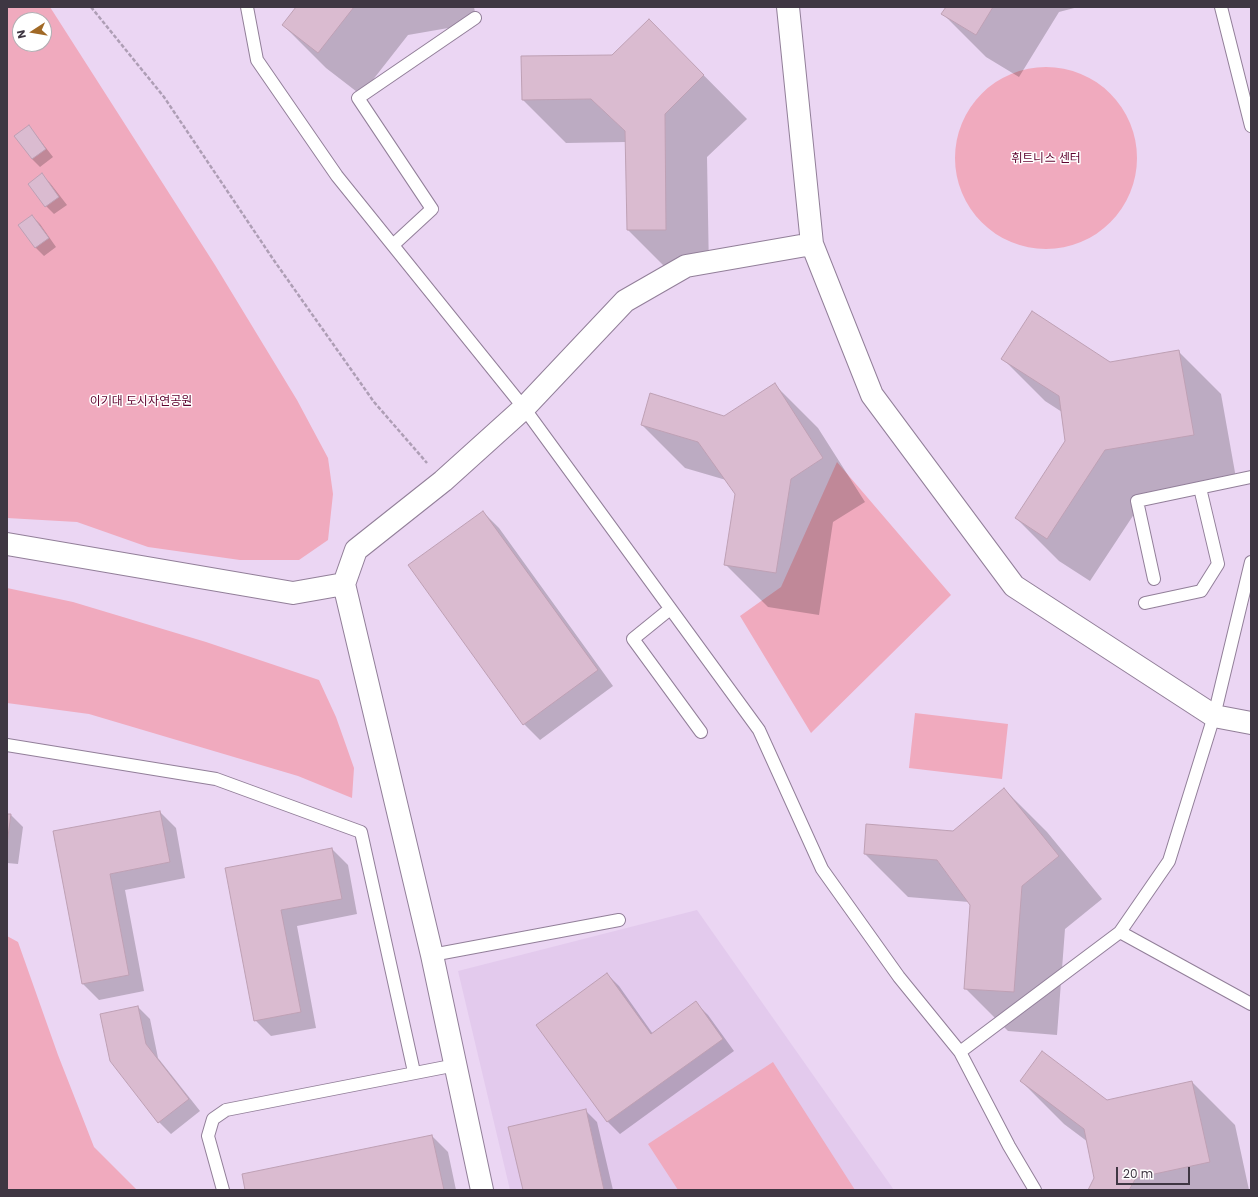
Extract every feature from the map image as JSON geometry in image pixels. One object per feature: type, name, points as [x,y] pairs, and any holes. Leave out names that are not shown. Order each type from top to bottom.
[{"type":"street","points":[[788,7],[812,244],[872,395],[1014,586],[1214,716],[1251,723]]},
{"type":"street","points":[[482,1190],[432,955],[344,584],[356,550],[443,481],[524,408],[625,301],[686,266],[812,244]]},
{"type":"street","points":[[7,544],[293,593],[344,584]]},
{"type":"lane","points":[[247,7],[257,60],[337,176],[524,408],[759,730],[822,869],[899,977],[960,1052],[1009,1146],[1035,1190]]},
{"type":"lane","points":[[1221,7],[1251,126]]},
{"type":"lane","points":[[393,245],[432,209],[358,98],[475,18]]},
{"type":"lane","points":[[1154,579],[1137,501],[1251,477]]},
{"type":"lane","points":[[1146,603],[1201,591],[1218,564],[1200,488]]},
{"type":"lane","points":[[960,1052],[1120,932],[1169,861],[1214,716],[1251,562]]},
{"type":"lane","points":[[670,609],[633,639],[701,732]]},
{"type":"lane","points":[[7,745],[216,779],[361,832],[414,1072]]},
{"type":"lane","points":[[432,955],[619,920]]},
{"type":"lane","points":[[1120,932],[1251,1004]]},
{"type":"lane","points":[[222,1190],[208,1136],[213,1119],[226,1110],[456,1065]]},
{"type":"path","points":[[91,7],[164,97],[273,259],[374,402],[443,481]]},
{"type":"shaded area","points":[[697,910],[894,1190],[510,1190],[458,971]]},
{"type":"green space","name":"이기대 도시자연공원","points":[[7,7],[50,7],[215,265],[297,400],[328,458],[333,494],[328,540],[299,560],[240,560],[148,547],[77,522],[7,518]]},
{"type":"green space","name":"휘트니스 센터","points":[[1037,67],[1055,67],[1081,74],[1097,82],[1116,100],[1122,107],[1130,123],[1137,149],[1137,167],[1130,193],[1122,209],[1104,228],[1097,234],[1072,245],[1055,249],[1037,249],[1011,242],[995,234],[970,209],[962,193],[957,176],[955,167],[955,149],[962,123],[970,107],[995,82],[1011,74],[1028,69]]},
{"type":"green space","points":[[837,462],[951,595],[811,733],[740,616],[781,587]]},
{"type":"green space","points":[[7,588],[73,602],[206,642],[319,680],[336,717],[354,768],[352,798],[298,776],[89,714],[7,703]]},
{"type":"green space","points":[[915,713],[1008,724],[1002,779],[909,768]]},
{"type":"green space","points":[[7,936],[18,942],[58,1055],[94,1147],[137,1190],[7,1190]]},
{"type":"green space","points":[[773,1062],[855,1190],[678,1190],[648,1144]]},
{"type":"building","points":[[296,7],[354,7],[318,53],[282,25]]},
{"type":"building","points":[[946,7],[993,7],[976,35],[941,14]]},
{"type":"building","points":[[649,19],[704,75],[665,114],[666,230],[627,230],[625,131],[591,99],[522,100],[521,56],[612,55]]},
{"type":"building","points":[[29,125],[46,149],[32,159],[14,136]]},
{"type":"building","points":[[42,173],[59,197],[45,207],[28,184]]},
{"type":"building","points":[[32,215],[49,238],[35,248],[18,225]]},
{"type":"building","points":[[1032,311],[1110,362],[1179,350],[1194,435],[1105,450],[1047,539],[1015,518],[1065,441],[1059,396],[1001,359]]},
{"type":"building","points":[[775,383],[823,458],[791,479],[776,573],[724,565],[735,494],[698,442],[641,425],[650,393],[724,416]]},
{"type":"building","points":[[483,511],[598,670],[523,725],[408,565]]},
{"type":"building","points":[[1004,788],[1059,856],[1022,886],[1014,992],[964,989],[970,905],[937,860],[864,854],[866,824],[953,831]]},
{"type":"building","points":[[160,811],[170,862],[110,874],[129,975],[82,984],[53,831]]},
{"type":"building","points":[[7,814],[11,814],[7,844]]},
{"type":"building","points":[[332,848],[342,899],[281,910],[301,1012],[254,1021],[225,868]]},
{"type":"building","points":[[607,973],[651,1034],[696,1001],[723,1039],[607,1122],[536,1025]]},
{"type":"building","points":[[138,1006],[146,1044],[189,1099],[158,1123],[110,1061],[100,1014]]},
{"type":"building","points":[[1042,1051],[1107,1100],[1192,1081],[1210,1162],[1136,1178],[1129,1190],[1088,1190],[1094,1178],[1084,1129],[1020,1081]]},
{"type":"building","points":[[586,1109],[604,1190],[523,1190],[508,1127]]},
{"type":"building","points":[[432,1135],[444,1190],[245,1190],[242,1174]]}]
